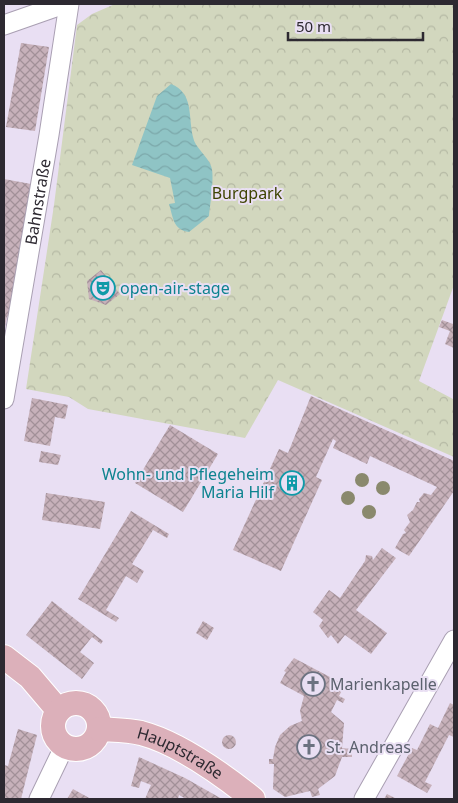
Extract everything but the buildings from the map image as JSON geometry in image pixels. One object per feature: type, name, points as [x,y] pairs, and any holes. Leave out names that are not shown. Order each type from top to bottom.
[{"type":"main road","points":[[4,656],[30,677],[58,710]]},
{"type":"main road","points":[[71,703],[86,705],[96,715],[99,729],[97,737],[85,748],[78,750],[64,747],[53,733],[52,725],[58,710],[71,703]]},
{"type":"main road","name":"Hauptstraße","points":[[99,729],[142,733],[169,745],[217,770],[253,799]]},
{"type":"street","points":[[4,25],[29,9],[64,4]]},
{"type":"street","name":"Bahnstraße","points":[[4,399],[49,135],[69,4]]},
{"type":"street","points":[[364,799],[454,640]]},
{"type":"street","points":[[39,799],[64,747]]},
{"type":"green space","name":"Burgpark","points":[[115,4],[454,4],[454,285],[419,381],[453,399],[454,457],[278,380],[245,438],[88,409],[69,397],[26,389],[54,205],[77,25],[92,14]]},
{"type":"water","points":[[171,84],[178,88],[187,99],[194,141],[209,162],[212,170],[209,216],[189,232],[180,229],[173,218],[169,204],[175,203],[170,178],[132,165],[157,96]]},
{"type":"place","name":"open-air-stage","points":[[103,288]]},
{"type":"place","name":"Wohn- und Pflegeheim Maria Hilf","points":[[292,483]]},
{"type":"place","name":"Marienkapelle","points":[[313,684]]},
{"type":"place","name":"St. Andreas","points":[[309,747]]}]
